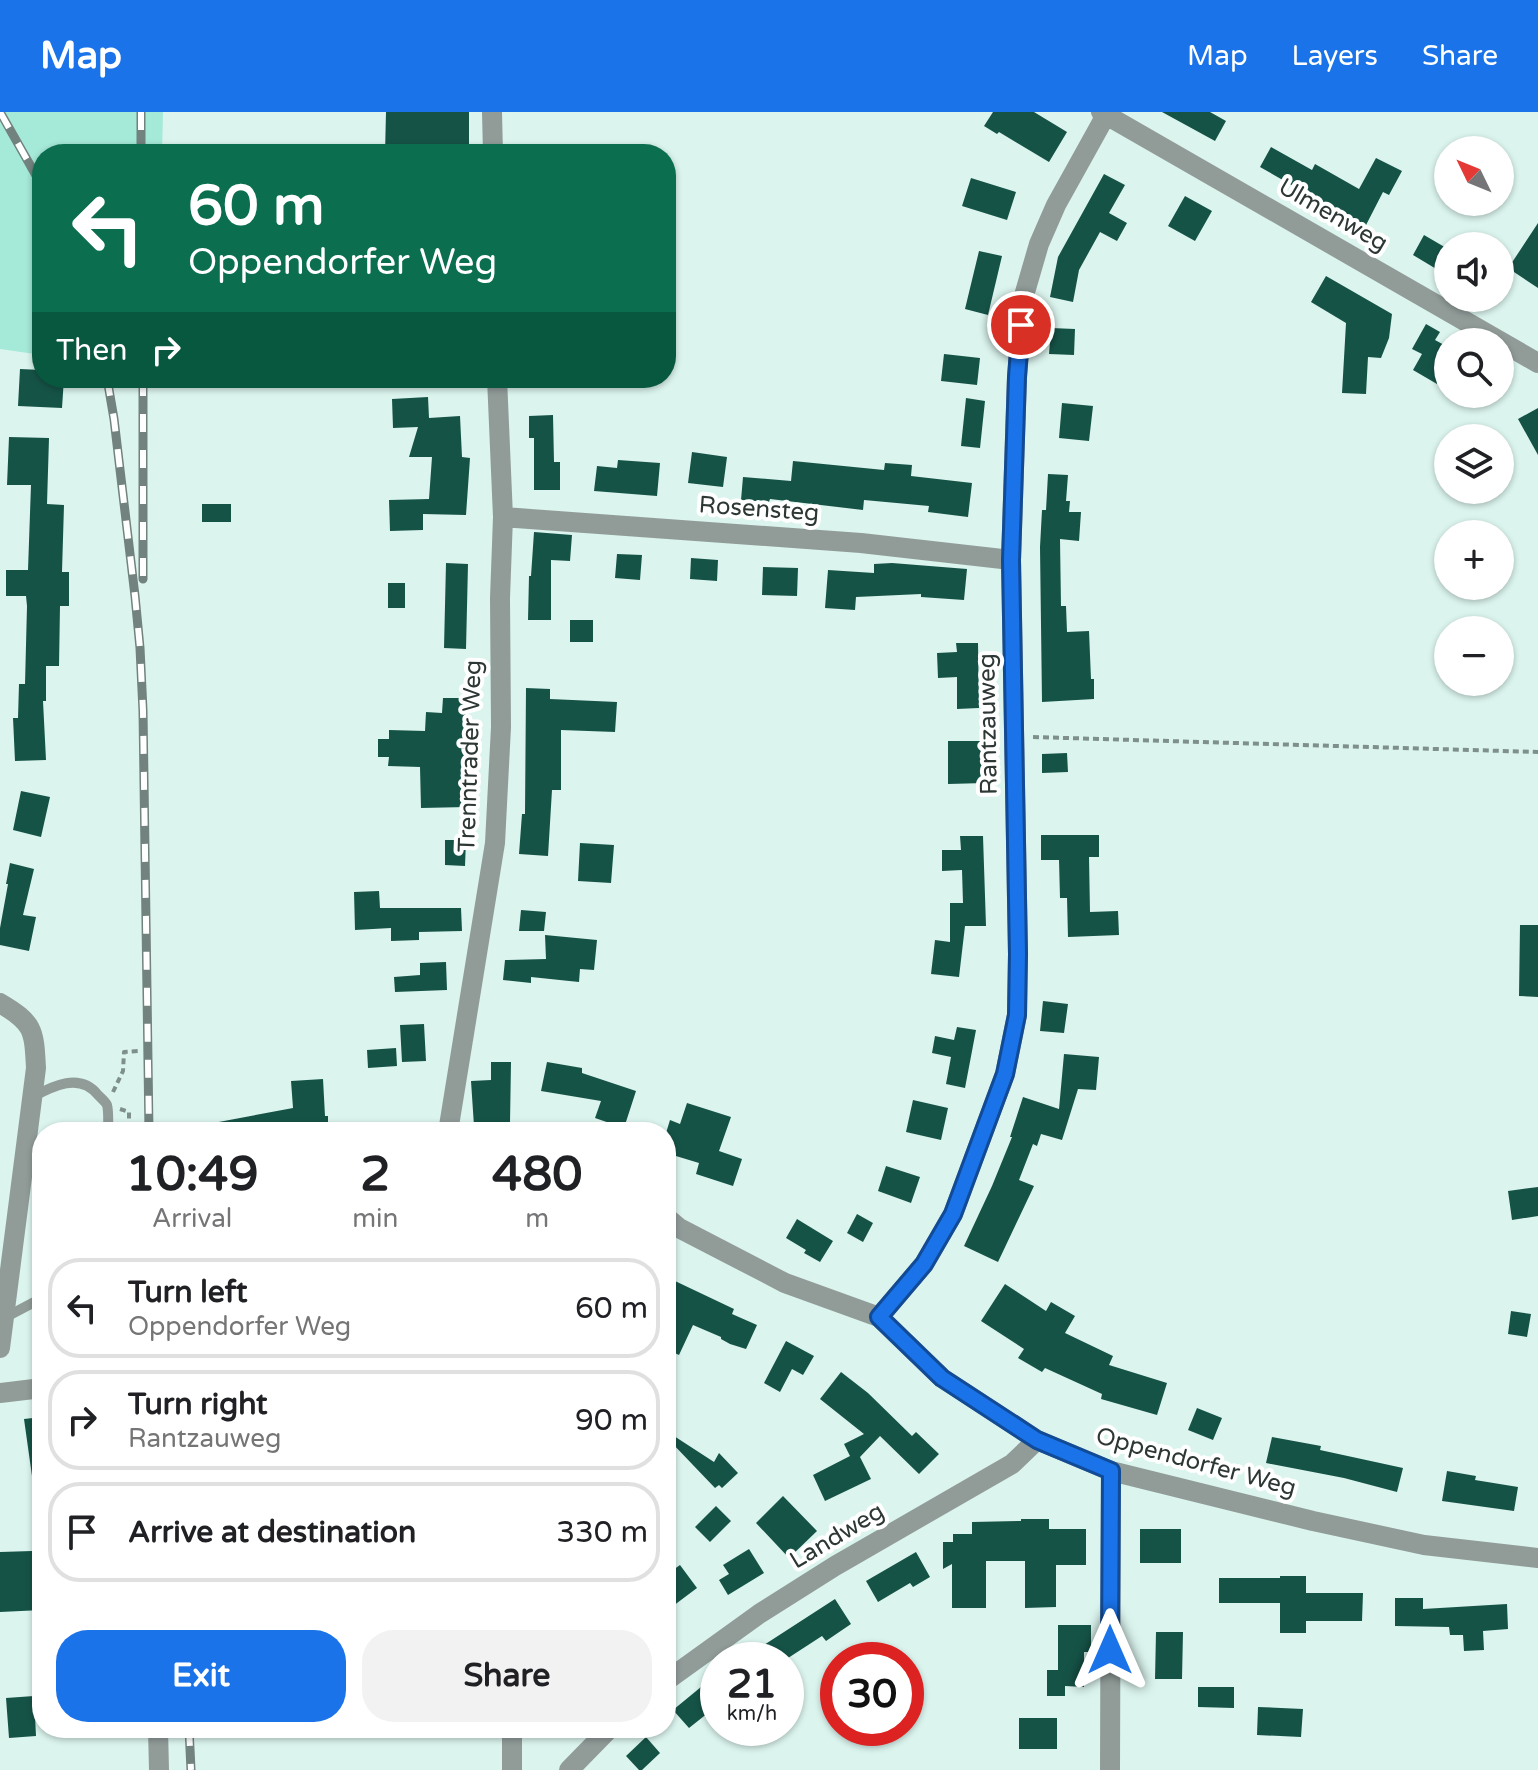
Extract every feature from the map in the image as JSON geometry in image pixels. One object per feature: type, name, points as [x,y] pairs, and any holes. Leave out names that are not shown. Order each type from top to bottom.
[{"type":"street","points":[[492,112],[493,144]]},
{"type":"street","name":"Ulmenweg","points":[[1104,113],[1538,363]]},
{"type":"street","name":"Rantzauweg","points":[[879,1317],[924,1264],[953,1214],[1005,1074],[1017,1015],[1011,560],[1017,377],[1023,299],[1039,244],[1104,113]]},
{"type":"street","name":"Trenntrader Weg","points":[[450,1122],[495,843],[501,727],[503,517],[497,388]]},
{"type":"street","name":"Rosensteg","points":[[503,517],[861,543],[1011,560]]},
{"type":"street","points":[[0,1003],[27,1021],[34,1041],[36,1068],[0,1348]]},
{"type":"street","name":"Oppendorfer Weg","points":[[676,1225],[785,1283],[879,1317],[942,1378],[1037,1440],[1111,1471],[1424,1545],[1538,1558]]},
{"type":"street","points":[[3,1393],[32,1389]]},
{"type":"street","name":"Landweg","points":[[676,1674],[759,1614],[835,1566],[1012,1464],[1037,1440]]},
{"type":"street","points":[[1110,1770],[1111,1471]]},
{"type":"street","points":[[158,1738],[159,1770]]},
{"type":"street","points":[[512,1738],[512,1770]]},
{"type":"street","points":[[569,1770],[600,1738]]},
{"type":"lane","points":[[32,1097],[54,1085],[86,1084],[107,1105],[108,1122]]},
{"type":"lane","points":[[4,1318],[32,1303]]},
{"type":"path","points":[[1015,736],[1538,752]]},
{"type":"path","points":[[123,1071],[124,1052],[139,1051]]},
{"type":"green space","points":[[0,112],[163,112],[162,144],[32,144],[32,354],[0,349]]},
{"type":"building","points":[[386,112],[469,112],[469,144],[385,144]]},
{"type":"building","points":[[993,112],[1034,112],[1067,132],[1049,162],[984,126]]},
{"type":"building","points":[[1162,112],[1210,112],[1226,121],[1215,141]]},
{"type":"building","points":[[1271,147],[1312,170],[1315,164],[1359,189],[1376,158],[1402,171],[1389,195],[1383,192],[1365,227],[1260,167]]},
{"type":"building","points":[[1104,174],[1125,185],[1109,213],[1127,223],[1117,241],[1100,232],[1079,270],[1073,302],[1050,297],[1058,257]]},
{"type":"building","points":[[971,178],[1016,192],[1007,220],[962,206]]},
{"type":"building","points":[[1185,196],[1212,211],[1195,241],[1168,226]]},
{"type":"building","points":[[1538,223],[1538,288],[1514,272],[1514,259]]},
{"type":"building","points":[[1424,235],[1434,241],[1434,268],[1413,255]]},
{"type":"building","points":[[979,251],[1002,256],[988,315],[965,309]]},
{"type":"building","points":[[1326,276],[1392,314],[1389,338],[1381,358],[1368,357],[1366,394],[1342,393],[1346,323],[1311,302]]},
{"type":"building","points":[[1426,324],[1434,329],[1434,382],[1413,370],[1422,354],[1412,349]]},
{"type":"building","points":[[1051,328],[1075,329],[1074,355],[1049,354]]},
{"type":"building","points":[[944,354],[980,358],[977,385],[941,381]]},
{"type":"building","points":[[20,369],[32,370],[32,388],[63,388],[62,408],[18,406]]},
{"type":"building","points":[[428,397],[429,418],[460,416],[462,457],[470,458],[466,515],[423,514],[423,530],[390,531],[389,500],[429,499],[432,457],[409,457],[418,427],[393,428],[392,399]]},
{"type":"building","points":[[966,398],[985,401],[980,448],[961,446]]},
{"type":"building","points":[[1062,403],[1093,406],[1089,441],[1059,438]]},
{"type":"building","points":[[1538,408],[1538,455],[1518,419]]},
{"type":"building","points":[[553,415],[554,462],[560,462],[560,490],[534,490],[534,438],[529,438],[529,416]]},
{"type":"building","points":[[9,437],[49,438],[47,504],[64,505],[62,572],[69,572],[69,606],[60,606],[59,666],[46,666],[46,701],[43,701],[46,760],[15,761],[13,718],[18,718],[19,684],[25,684],[27,606],[26,596],[6,596],[6,570],[28,570],[31,485],[7,485]]},
{"type":"building","points":[[692,452],[727,457],[723,487],[688,483]]},
{"type":"building","points":[[618,460],[660,463],[657,496],[594,491],[597,466],[617,468]]},
{"type":"building","points":[[793,461],[884,470],[885,463],[912,465],[911,476],[972,483],[968,517],[928,512],[929,506],[864,500],[863,510],[770,499],[769,502],[741,500],[743,477],[791,481]]},
{"type":"building","points":[[1048,474],[1068,475],[1066,501],[1070,501],[1069,512],[1081,512],[1079,541],[1060,539],[1061,606],[1066,606],[1067,632],[1089,631],[1094,699],[1042,702],[1040,547]]},
{"type":"building","points":[[202,504],[231,504],[231,522],[202,522]]},
{"type":"building","points":[[534,532],[572,535],[570,561],[551,560],[551,620],[528,620]]},
{"type":"building","points":[[617,554],[642,555],[640,580],[615,578]]},
{"type":"building","points":[[691,558],[718,560],[717,581],[690,579]]},
{"type":"building","points":[[446,563],[468,564],[466,649],[444,648]]},
{"type":"building","points":[[874,564],[967,569],[964,600],[921,597],[921,594],[856,597],[855,610],[825,608],[828,570],[874,573]]},
{"type":"building","points":[[763,567],[798,568],[797,596],[762,595]]},
{"type":"building","points":[[388,583],[405,583],[405,608],[388,608]]},
{"type":"building","points":[[570,620],[593,620],[593,642],[570,642]]},
{"type":"building","points":[[956,643],[978,643],[979,708],[957,709],[957,677],[938,678],[937,653],[957,652]]},
{"type":"building","points":[[526,688],[550,689],[550,699],[617,702],[615,732],[561,730],[561,790],[552,790],[548,856],[519,854],[522,814],[525,814]]},
{"type":"building","points":[[443,698],[466,698],[464,782],[467,807],[421,808],[420,767],[388,766],[389,757],[378,757],[378,739],[389,739],[389,730],[425,731],[426,712],[442,713]]},
{"type":"building","points":[[948,741],[984,741],[985,783],[948,784]]},
{"type":"building","points":[[1067,753],[1068,772],[1042,773],[1042,754]]},
{"type":"building","points":[[21,791],[50,797],[41,837],[13,830]]},
{"type":"building","points":[[1041,835],[1099,835],[1099,857],[1089,857],[1090,912],[1118,911],[1119,935],[1068,937],[1067,898],[1060,898],[1059,860],[1041,860]]},
{"type":"building","points":[[960,836],[983,836],[986,926],[965,926],[959,977],[931,974],[935,940],[950,942],[950,903],[963,903],[962,870],[942,871],[942,850],[961,850]]},
{"type":"building","points":[[445,840],[466,840],[465,866],[445,865]]},
{"type":"building","points":[[580,843],[614,845],[611,883],[578,881]]},
{"type":"building","points":[[10,863],[34,869],[23,915],[36,917],[29,951],[0,945]]},
{"type":"building","points":[[379,891],[380,908],[461,908],[462,931],[419,932],[419,940],[391,941],[391,928],[355,930],[354,892]]},
{"type":"building","points":[[521,910],[546,912],[544,931],[519,931]]},
{"type":"building","points":[[1520,925],[1538,925],[1538,997],[1519,996]]},
{"type":"building","points":[[545,935],[597,940],[594,970],[580,969],[579,982],[531,977],[531,983],[503,980],[505,960],[546,959]]},
{"type":"building","points":[[446,962],[447,990],[395,992],[394,977],[420,975],[420,963]]},
{"type":"building","points":[[1043,1001],[1068,1004],[1064,1033],[1040,1031]]},
{"type":"building","points":[[424,1024],[426,1061],[402,1062],[400,1025]]},
{"type":"building","points":[[957,1027],[976,1030],[965,1088],[946,1084],[951,1057],[932,1053],[935,1036],[954,1040]]},
{"type":"building","points":[[396,1048],[397,1066],[368,1068],[367,1050]]},
{"type":"building","points":[[1064,1054],[1099,1057],[1096,1090],[1078,1089],[1062,1140],[1041,1134],[1037,1146],[1033,1144],[1019,1180],[1034,1186],[998,1262],[964,1246],[1012,1137],[1023,1097],[1059,1109]]},
{"type":"building","points":[[491,1062],[511,1062],[510,1122],[474,1122],[471,1081],[491,1080]]},
{"type":"building","points":[[547,1062],[582,1068],[582,1073],[636,1091],[626,1122],[607,1122],[595,1118],[601,1101],[541,1091]]},
{"type":"building","points":[[323,1079],[328,1122],[219,1122],[293,1108],[291,1081]]},
{"type":"building","points":[[913,1100],[948,1108],[941,1140],[906,1132]]},
{"type":"building","points":[[687,1103],[731,1117],[719,1151],[742,1159],[733,1186],[696,1174],[699,1163],[676,1156],[676,1122],[680,1124]]},
{"type":"building","points":[[886,1166],[920,1177],[911,1203],[878,1191]]},
{"type":"building","points":[[1538,1187],[1538,1216],[1512,1220],[1508,1191]]},
{"type":"building","points":[[857,1214],[873,1223],[863,1242],[847,1233]]},
{"type":"building","points":[[797,1219],[833,1241],[820,1262],[786,1238]]},
{"type":"building","points":[[676,1281],[734,1309],[732,1314],[757,1325],[746,1349],[693,1325],[679,1355],[676,1354]]},
{"type":"building","points":[[1005,1284],[1046,1311],[1051,1302],[1075,1316],[1065,1333],[1113,1356],[1109,1365],[1167,1383],[1157,1415],[1101,1399],[1102,1394],[1045,1368],[1042,1372],[1018,1358],[1024,1349],[981,1321]]},
{"type":"building","points":[[1511,1311],[1531,1314],[1527,1337],[1508,1334]]},
{"type":"building","points":[[786,1341],[814,1356],[803,1375],[792,1369],[780,1392],[764,1383]]},
{"type":"building","points":[[841,1372],[868,1393],[912,1436],[916,1432],[939,1454],[919,1474],[880,1436],[860,1457],[871,1479],[825,1501],[813,1475],[850,1456],[844,1444],[864,1434],[820,1399]]},
{"type":"building","points":[[1197,1408],[1222,1418],[1213,1440],[1188,1430]]},
{"type":"building","points":[[32,1418],[32,1476],[24,1419]]},
{"type":"building","points":[[676,1437],[714,1462],[719,1453],[738,1473],[722,1488],[719,1485],[715,1488],[676,1447]]},
{"type":"building","points":[[1272,1437],[1321,1446],[1320,1450],[1403,1468],[1397,1492],[1266,1463]]},
{"type":"building","points":[[1447,1471],[1476,1476],[1475,1480],[1518,1487],[1514,1511],[1442,1501]]},
{"type":"building","points":[[783,1496],[817,1531],[789,1558],[756,1523]]},
{"type":"building","points":[[716,1506],[731,1521],[710,1542],[695,1527]]},
{"type":"building","points":[[1049,1519],[1049,1529],[1086,1529],[1086,1565],[1056,1565],[1056,1607],[1025,1608],[1025,1561],[986,1561],[986,1608],[952,1608],[952,1564],[943,1569],[943,1542],[953,1542],[953,1534],[972,1534],[972,1522]]},
{"type":"building","points":[[1140,1529],[1181,1529],[1181,1563],[1140,1563]]},
{"type":"building","points":[[749,1549],[764,1573],[728,1595],[719,1580],[729,1574],[723,1565]]},
{"type":"building","points":[[32,1551],[32,1610],[0,1612],[0,1552]]},
{"type":"building","points":[[916,1552],[930,1577],[913,1587],[910,1583],[878,1602],[866,1581]]},
{"type":"building","points":[[680,1565],[697,1588],[676,1604],[676,1568]]},
{"type":"building","points":[[1306,1576],[1306,1593],[1363,1593],[1362,1621],[1306,1621],[1306,1633],[1280,1633],[1280,1603],[1219,1603],[1219,1578]]},
{"type":"building","points":[[1395,1598],[1423,1598],[1423,1609],[1507,1604],[1508,1629],[1483,1631],[1484,1650],[1464,1651],[1463,1635],[1450,1635],[1449,1627],[1395,1626]]},
{"type":"building","points":[[835,1599],[851,1624],[826,1641],[822,1636],[804,1648],[804,1642],[769,1642]]},
{"type":"building","points":[[1058,1625],[1091,1625],[1091,1652],[1084,1652],[1084,1687],[1065,1686],[1065,1696],[1047,1696],[1047,1670],[1058,1670]]},
{"type":"building","points":[[1156,1632],[1183,1632],[1182,1679],[1155,1679]]},
{"type":"building","points":[[1198,1687],[1234,1687],[1234,1708],[1198,1707]]},
{"type":"building","points":[[700,1688],[700,1719],[689,1728],[676,1713],[676,1708]]},
{"type":"building","points":[[32,1696],[32,1736],[9,1738],[6,1698]]},
{"type":"building","points":[[1258,1707],[1303,1709],[1301,1737],[1257,1735]]},
{"type":"building","points":[[1019,1718],[1057,1718],[1057,1749],[1019,1749]]},
{"type":"building","points":[[645,1738],[660,1753],[642,1770],[626,1756]]},
{"type":"railway","points":[[0,112],[32,168]]},
{"type":"railway","points":[[141,112],[141,144]]},
{"type":"railway","points":[[109,388],[140,648],[149,1122]]},
{"type":"railway","points":[[143,388],[143,579]]},
{"type":"railway","points":[[189,1738],[191,1770]]},
{"type":"route","points":[[1021,325],[1011,560],[1017,1015],[1005,1074],[953,1214],[924,1264],[879,1317],[942,1378],[1037,1440],[1111,1471],[1110,1650]]}]
